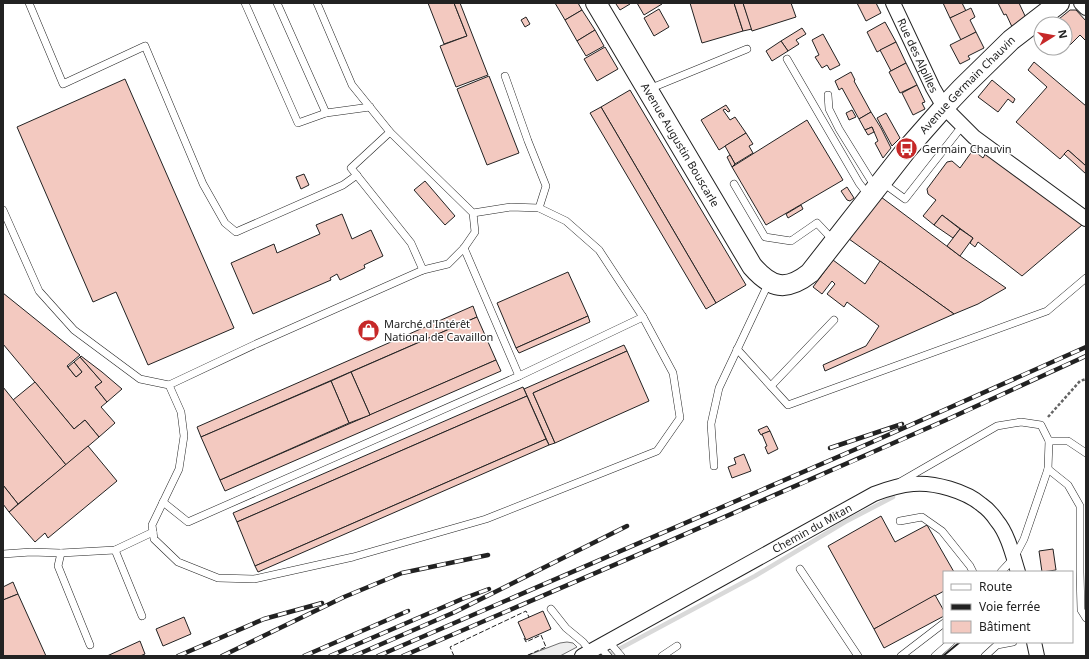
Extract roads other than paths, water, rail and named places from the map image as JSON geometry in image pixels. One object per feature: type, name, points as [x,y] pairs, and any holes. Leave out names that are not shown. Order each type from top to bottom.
[{"type":"street","name":"Avenue Augustin Bouscarle","points":[[596,3],[752,266],[760,276],[769,282]]},
{"type":"street","name":"Rue des Alpilles","points":[[893,3],[944,107],[974,137],[1086,220]]},
{"type":"street","name":"Avenue Germain Chauvin","points":[[769,282],[777,285],[792,285],[810,273],[875,189],[944,107],[1010,40],[1058,3]]},
{"type":"street","points":[[1081,3],[1086,8]]},
{"type":"street","name":"Chemin du Mitan","points":[[598,650],[874,494],[890,488],[913,483],[938,485],[966,495],[982,505],[998,522],[1007,539],[1018,571]]},
{"type":"street","points":[[1034,643],[1037,656]]},
{"type":"lane","points":[[29,3],[63,84],[145,46],[203,184],[225,223],[236,232],[343,184],[357,175]]},
{"type":"lane","points":[[245,3],[298,123],[326,113],[370,107]]},
{"type":"lane","points":[[277,3],[326,113]]},
{"type":"lane","points":[[3,210],[39,291],[74,330],[140,379],[169,384],[423,270],[448,264],[464,248],[475,232],[473,213],[390,132],[352,84],[317,3]]},
{"type":"lane","points":[[647,90],[747,49]]},
{"type":"lane","points":[[787,59],[859,183],[905,199],[963,125]]},
{"type":"lane","points":[[505,76],[546,186],[539,208]]},
{"type":"lane","points":[[828,95],[829,109],[839,129],[875,189]]},
{"type":"lane","points":[[390,132],[351,168],[411,243],[423,270]]},
{"type":"lane","points":[[734,184],[765,237],[791,241],[817,223],[834,242]]},
{"type":"lane","points":[[169,384],[181,412],[184,436],[179,469],[152,525],[154,539],[178,562],[218,578],[254,579],[353,557],[486,520],[657,451],[680,418],[673,373],[643,317],[600,250],[566,221],[539,208],[511,207],[473,213]]},
{"type":"lane","points":[[464,248],[519,376]]},
{"type":"lane","points":[[737,349],[788,405],[1047,311],[1086,278]]},
{"type":"lane","points":[[714,466],[711,424],[719,388],[769,282]]},
{"type":"lane","points":[[163,502],[188,522],[519,376],[643,317]]},
{"type":"lane","points":[[771,386],[834,320]]},
{"type":"lane","points":[[890,488],[997,426],[1020,422],[1041,425],[1048,441],[1048,469],[1024,539],[1014,558],[1002,571]]},
{"type":"lane","points":[[1048,441],[1068,441],[1086,454]]},
{"type":"lane","points":[[1048,469],[1068,485],[1080,506],[1081,610],[1086,618]]},
{"type":"lane","points":[[900,521],[922,517],[942,531],[972,571]]},
{"type":"lane","points":[[3,554],[115,550],[153,532]]},
{"type":"lane","points":[[115,550],[142,616]]},
{"type":"lane","points":[[61,553],[58,566],[90,645]]},
{"type":"lane","points":[[800,569],[858,656]]},
{"type":"lane","points":[[551,609],[566,628],[583,642],[598,650],[621,656]]},
{"type":"lane","points":[[901,656],[943,624]]},
{"type":"lane","points":[[935,656],[950,643]]},
{"type":"lane","points":[[985,656],[998,645],[1008,643]]},
{"type":"lane","points":[[662,656],[677,646]]},
{"type":"waterway","points":[[606,656],[755,576],[845,522],[893,497]]},
{"type":"railway","points":[[378,656],[870,443],[1086,347]]},
{"type":"railway","points":[[403,656],[878,450],[1086,356]]},
{"type":"railway","points":[[830,448],[902,424]]},
{"type":"railway","points":[[354,656],[455,612],[627,526]]},
{"type":"railway","points":[[222,656],[344,597],[402,573],[488,555]]},
{"type":"railway","points":[[330,656],[462,599],[489,589]]},
{"type":"railway","points":[[178,656],[264,619],[322,603]]},
{"type":"railway","points":[[304,656],[408,611]]},
{"type":"place","name":"Germain Chauvin","points":[[907,149]]},
{"type":"place","name":"Marché d'Intérêt National de Cavaillon","points":[[369,330]]}]
